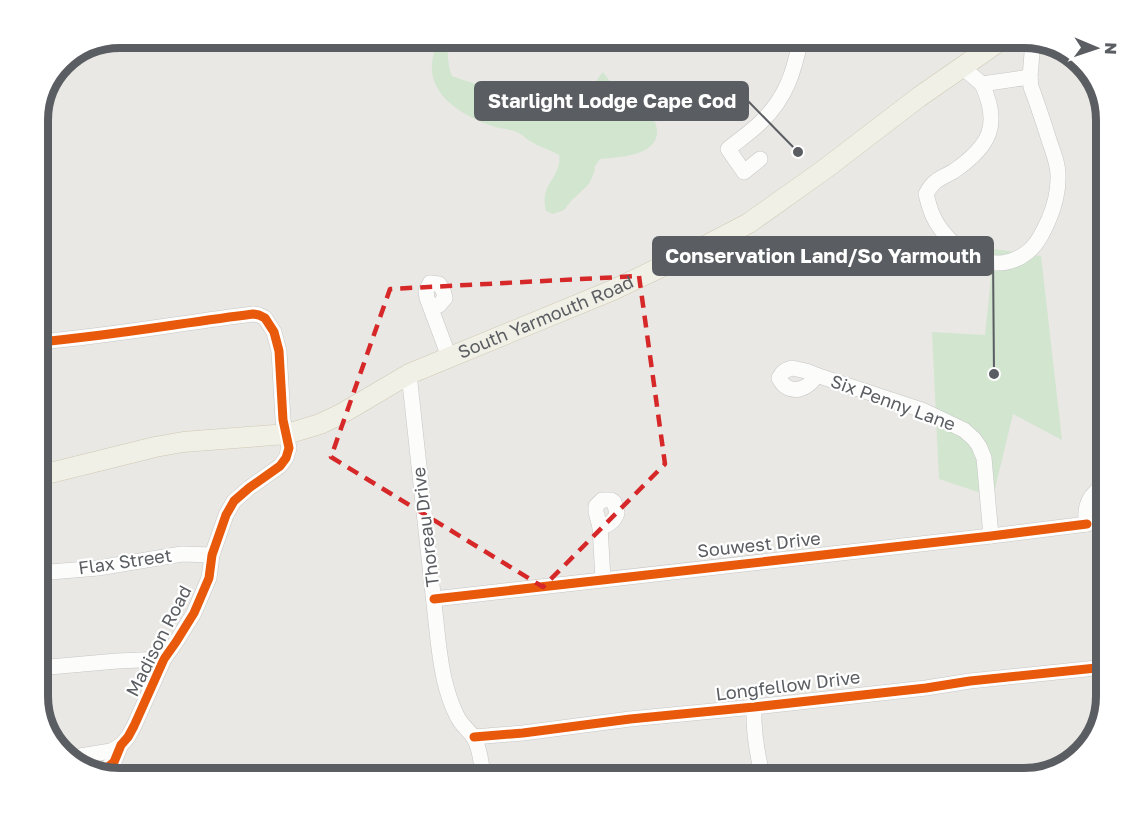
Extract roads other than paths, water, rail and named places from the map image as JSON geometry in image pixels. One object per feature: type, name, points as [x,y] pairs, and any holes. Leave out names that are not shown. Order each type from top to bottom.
[{"type":"main road","name":"South Yarmouth Road","points":[[48,474],[183,442],[286,434],[320,424],[409,374],[612,290],[748,223],[990,48]]},
{"type":"street","points":[[759,159],[744,172],[728,149],[761,123],[782,97],[789,84],[798,48]]},
{"type":"street","points":[[962,67],[982,84],[992,114],[990,131],[984,143],[961,165],[931,185],[926,194],[933,217],[961,250],[973,258],[986,262],[1004,262],[1018,258],[1037,242],[1053,208],[1058,178],[1056,163],[1031,87],[1032,49]]},
{"type":"street","points":[[982,84],[1030,77]]},
{"type":"street","points":[[431,309],[449,357]]},
{"type":"street","points":[[48,341],[253,314],[265,318],[274,332],[279,351],[283,420],[286,434]]},
{"type":"street","name":"Thoreau Drive","points":[[409,374],[443,676],[457,717],[474,737],[482,768]]},
{"type":"street","name":"Six Penny Lane","points":[[816,375],[922,410],[969,434],[979,446],[984,458],[991,536]]},
{"type":"street","name":"Madison Road","points":[[108,767],[114,762],[128,737],[164,659],[203,594],[209,578],[212,555],[226,515],[234,501],[280,466],[286,458],[289,448],[286,434]]},
{"type":"street","points":[[1087,524],[1086,508],[1096,491]]},
{"type":"street","name":"Souwest Drive","points":[[434,599],[991,536],[1087,524],[1096,521]]},
{"type":"street","points":[[600,527],[603,579]]},
{"type":"street","name":"Flax Street","points":[[48,572],[98,568],[182,554],[212,555]]},
{"type":"street","points":[[48,667],[164,659]]},
{"type":"street","name":"Longfellow Drive","points":[[474,737],[1096,668]]},
{"type":"street","points":[[754,707],[753,725],[761,768]]},
{"type":"street","points":[[81,756],[111,751],[122,745]]},
{"type":"place","name":"Starlight Lodge Cape Cod","points":[[798,152]]},
{"type":"place","name":"Conservation Land/So Yarmouth","points":[[994,374]]}]
